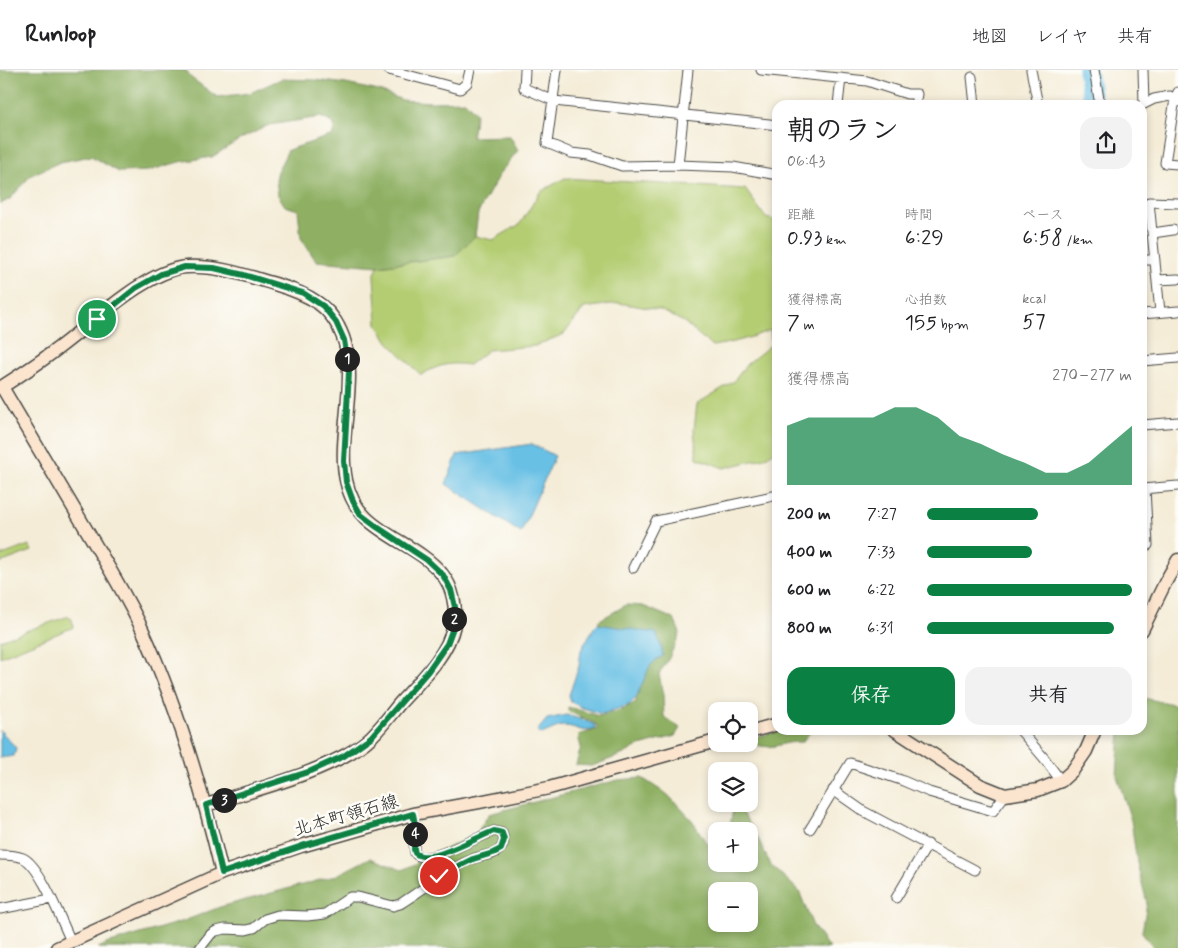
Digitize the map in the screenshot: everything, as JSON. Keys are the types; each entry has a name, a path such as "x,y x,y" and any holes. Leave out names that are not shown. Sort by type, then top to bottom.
{"street":[{"path":"394,71 460,89 467,83 470,70"},
{"path":"525,70 524,88 554,101 772,124"},
{"path":"557,70 548,143 557,148 571,153 590,155 622,166 678,165 733,167 772,174"},
{"path":"678,165 688,70"},
{"path":"761,70 867,81 907,94 917,94 916,100"},
{"path":"1031,70 1037,100"},
{"path":"1094,70 1099,100"},
{"path":"1143,70 1143,100"},
{"path":"972,77 974,100"},
{"path":"839,100 841,78"},
{"path":"1147,102 1170,96 1177,98 1165,163 1178,164"},
{"path":"1160,312 1149,202 1178,203"},
{"path":"1153,233 1173,230"},
{"path":"1147,260 1155,260"},
{"path":"206,805 311,771 344,756 371,737 428,671 447,644 454,625 455,607 451,590 443,575 427,560 361,515 353,501 346,482 344,461 349,372 344,340 336,322 323,306 303,293 214,268 185,267 161,274 136,288 54,352 1,388 111,572 141,629 165,682 184,735 206,805 222,873"},
{"path":"1157,280 1178,279"},
{"path":"1147,313 1178,311"},
{"path":"1147,361 1178,358"},
{"path":"1147,425 1178,422"},
{"path":"1147,489 1178,486"},
{"path":"633,568 656,521 772,497"},
{"path":"1147,531 1147,545"},
{"path":"1147,613 1177,565"},
{"path":"758,730 772,726"},
{"path":"903,735 980,785 1005,795 1038,790 1061,781 1073,770 1093,735"},
{"path":"1024,735 1061,781"},
{"name":"北本町領石線","path":"57,948 222,873 302,846 413,814 549,788 708,743"},
{"path":"810,829 850,762 929,792 993,811 1005,795"},
{"path":"833,790 863,811 975,870"},
{"path":"200,948 211,934 216,931 251,929 265,919 278,915 308,916 325,914 350,898 358,897 393,906 400,904 439,876 473,859 501,849 503,844 502,833 494,831 436,856 422,858 415,853 414,849 415,824 413,814"},
{"path":"896,898 928,844"},
{"path":"0,855 23,858 37,871 71,941"},
{"path":"0,909 51,899"}],"green space":[{"path":"0,70 186,70 190,77 217,97 250,93 281,79 315,80 346,84 379,91 402,100 431,102 465,101 476,113 472,137 510,136 518,150 500,173 478,213 475,236 455,256 378,266 316,261 301,238 298,210 285,206 278,195 276,180 278,170 288,150 333,135 334,124 321,117 269,125 239,140 212,157 179,162 148,171 119,172 91,156 60,162 31,175 10,199 0,204"},
{"path":"565,178 745,189 766,218 772,220 772,344 770,330 742,340 712,346 684,322 660,310 619,303 584,308 564,334 535,346 488,350 469,365 444,365 421,375 388,342 377,324 374,276 378,266 455,256 475,236 493,240 520,224 540,192"},
{"path":"772,344 772,453 764,458 724,468 697,458 694,430 697,404 734,381 747,364"},
{"path":"29,545 32,551 0,563 0,556"},
{"path":"626,605 643,606 674,619 680,633 669,658 659,674 663,695 664,717 680,728 675,736 636,747 624,754 592,766 576,765 581,747 579,735 598,729 596,724 568,711 568,707 599,716 622,710 636,702 637,686 598,621"},
{"path":"66,617 71,617 74,627 0,657 0,640"},
{"path":"1147,699 1178,705 1178,948 1154,948 1142,932 1147,903 1137,863 1131,820 1117,776 1120,735 1147,735"},
{"path":"772,733 772,735 808,735 802,742 770,747 758,745 758,736"},
{"path":"642,778 668,795 692,820 708,844 708,872 758,872 758,838 770,864 799,891 813,926 829,948 98,948 184,921 220,907 335,876 370,858 402,870 476,834 489,814 618,780"},
{"path":"733,812 742,812 748,822 731,822"}],"water":[{"path":"532,444 555,456 521,533 446,484 457,455"},
{"path":"598,624 656,633 663,656 650,666 636,698 629,705 602,714 571,702 569,695 579,666 581,650"},
{"path":"567,715 595,725 595,729 586,731 564,726 541,734 537,731 547,719"},
{"path":"0,730 16,748 14,756 0,758"}],"waterway":[{"path":"1087,70 1092,100"}],"route":[{"path":"97,319 136,288 161,274 185,267 214,268 303,293 323,306 336,322 344,340 349,372 344,461 346,482 353,501 361,515 427,560 443,575 451,590 455,607 454,625 447,644 428,671 371,737 344,756 311,771 206,805 222,873 302,846 413,814 415,824 414,849 415,853 422,858 436,856 487,833 494,831 502,833 504,840 501,849 473,859 439,876"}]}
